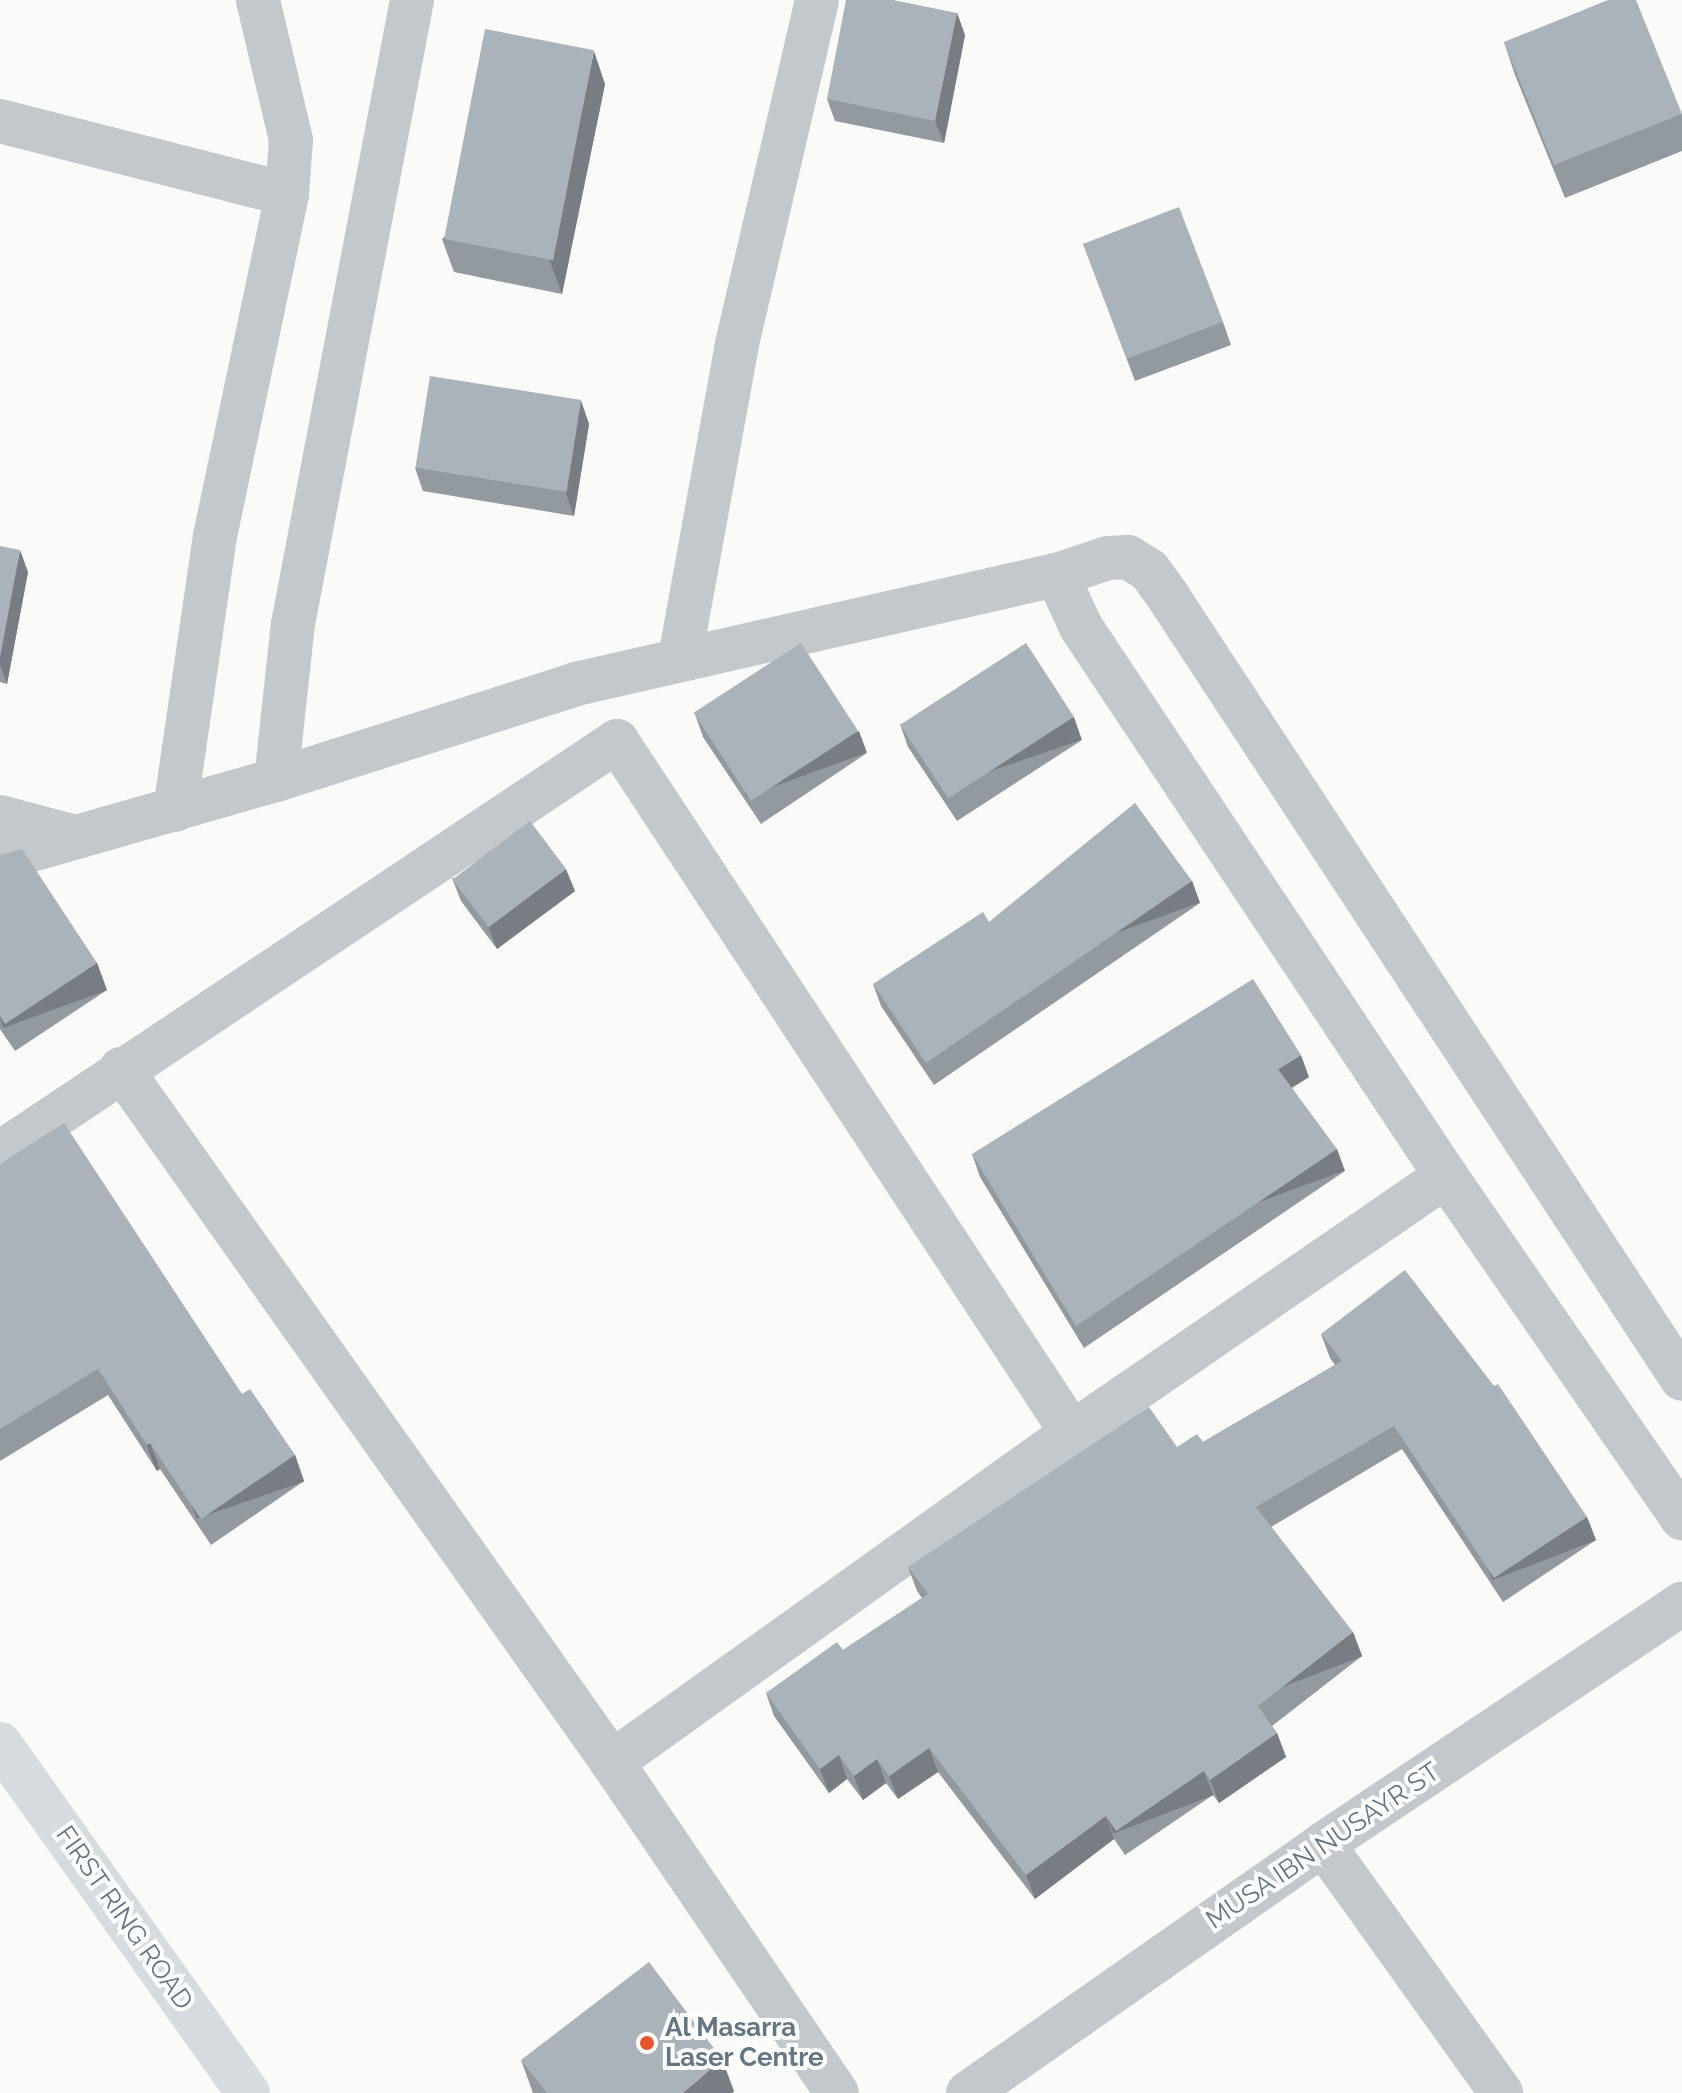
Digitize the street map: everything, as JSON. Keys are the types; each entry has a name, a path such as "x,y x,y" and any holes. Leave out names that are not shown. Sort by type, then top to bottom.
{"main road":[{"name":"FIRST RING ROAD","path":"0,1744 248,2093"}],"street":[{"path":"175,810 215,536 287,194 291,140 258,0"},
{"path":"276,780 293,624 412,0"},
{"path":"680,658 737,344 817,0"},
{"path":"0,121 287,194"},
{"path":"0,859 276,780 576,684 1057,575 1108,558 1128,557 1149,570 1682,1379"},
{"path":"1057,575 1081,627 1446,1176 1682,1518"},
{"path":"576,684 617,741 1072,1433"},
{"path":"0,1153 121,1069 617,741"},
{"path":"0,817 77,837"},
{"path":"121,1069 612,1762 837,2093"},
{"path":"612,1762 1072,1433 1446,1176"},
{"name":"MUSA IBN NUSAYR ST","path":"968,2093 1323,1844 1682,1604"},
{"path":"1323,1844 1501,2093"}],"building":[{"path":"846,0 893,0 957,13 935,121 827,99"},
{"path":"1608,0 1636,0 1682,114 1554,165 1504,42"},
{"path":"485,29 594,50 553,260 444,239"},
{"path":"1179,207 1223,322 1127,359 1083,244"},
{"path":"430,376 581,400 567,492 415,468"},
{"path":"0,546 20,550 0,657"},
{"path":"801,643 858,731 751,801 694,713"},
{"path":"1026,643 1074,717 948,798 900,725"},
{"path":"1135,803 1192,881 926,1063 873,984 983,912 989,922"},
{"path":"530,821 566,869 489,927 453,879"},
{"path":"22,849 97,963 5,1024 0,1016 0,855"},
{"path":"1253,979 1301,1055 1278,1069 1337,1149 1076,1326 972,1154"},
{"path":"64,1123 242,1394 250,1389 295,1455 201,1519 150,1443 147,1445 98,1369 0,1429 0,1164"},
{"path":"1405,1270 1494,1386 1498,1384 1587,1517 1494,1578 1394,1426 1256,1507 1353,1632 1258,1706 1277,1733 1210,1780 1204,1771 1116,1831 1106,1816 1026,1875 929,1748 889,1776 877,1759 854,1776 839,1755 820,1769 766,1693 837,1642 843,1650 928,1594 908,1567 1149,1407 1177,1447 1197,1434 1203,1442 1342,1361 1321,1334"},
{"name":"Al Masarra Laser Centre","path":"649,1962 722,2059 683,2093 547,2093 521,2060"}],"place":[{"name":"Al Masarra Laser Centre","path":"647,2043"}]}
